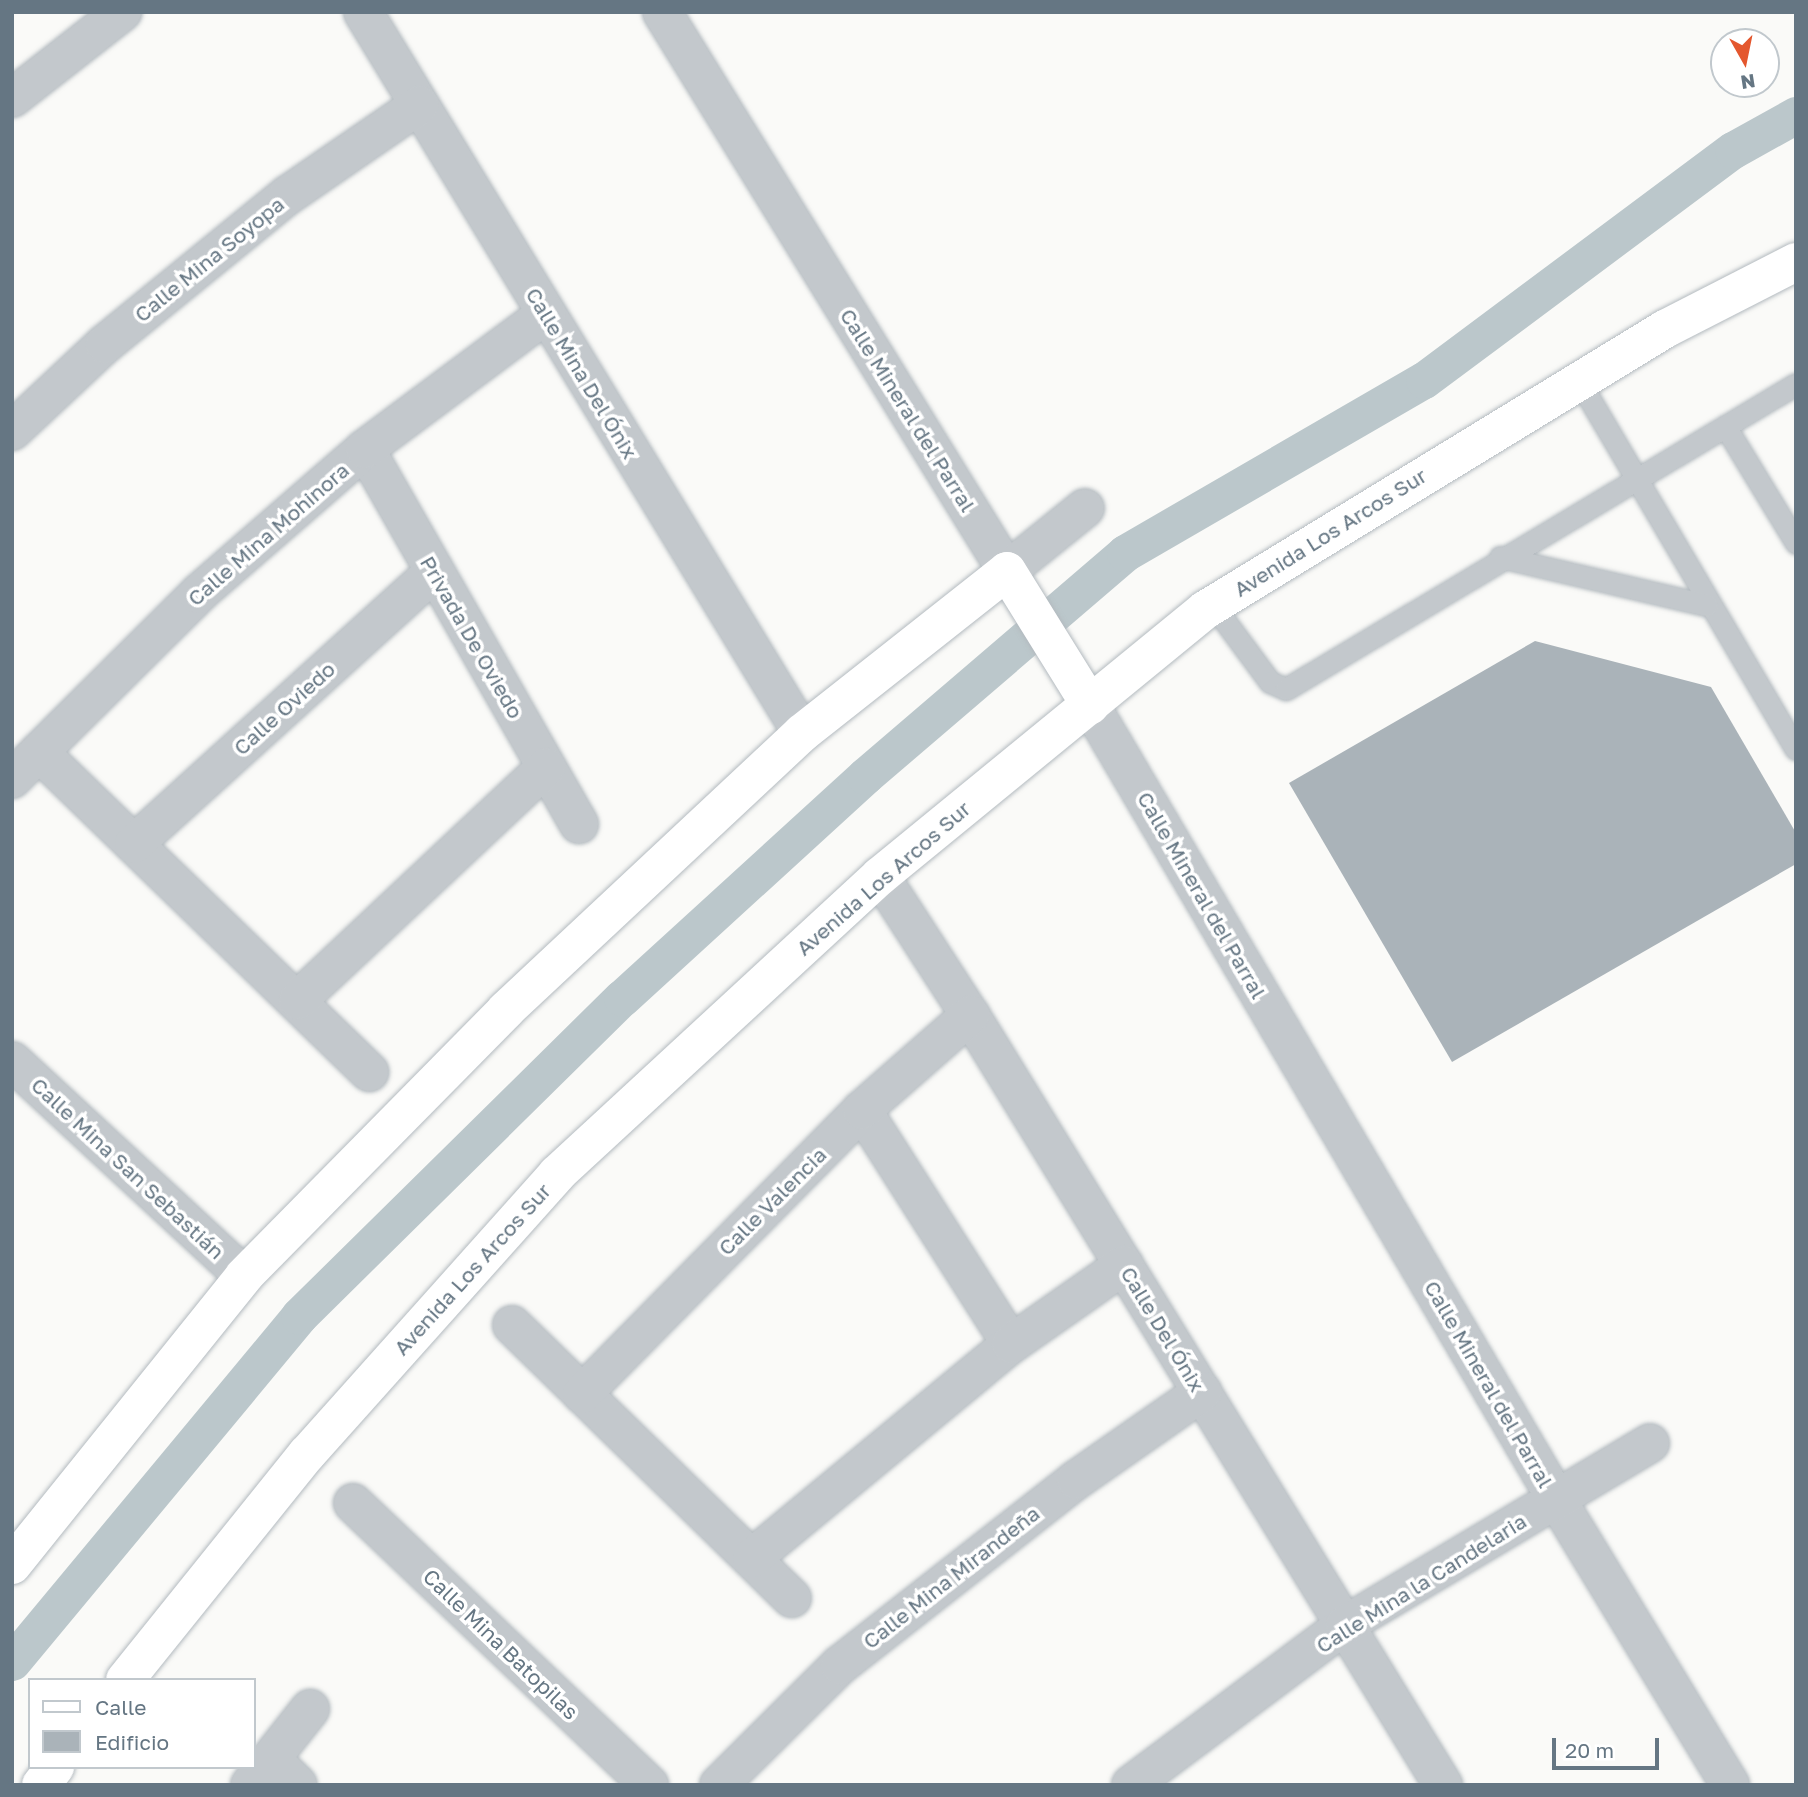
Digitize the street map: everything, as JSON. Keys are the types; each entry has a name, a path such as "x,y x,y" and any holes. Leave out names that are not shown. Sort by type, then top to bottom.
{"street":[{"path":"12,97 122,12"},
{"name":"Calle Mina Del Ónix","path":"363,12 802,733"},
{"name":"Calle Mineral del Parral","path":"663,12 1090,705 1557,1500 1730,1785"},
{"name":"Calle Mina Soyopa","path":"12,431 106,344 288,195 419,105"},
{"name":"Avenida Los Arcos Sur","path":"127,1678 307,1454 557,1174 880,876 1213,605 1665,329 1796,262"},
{"name":"Calle Mina Mohinora","path":"12,779 198,594 365,449 546,314"},
{"name":"Privada De Oviedo","path":"365,449 579,824"},
{"path":"12,1565 244,1276 506,1010 802,733 1016,587 1085,508"},
{"name":"Calle Oviedo","path":"134,844 435,571"},
{"path":"39,752 298,1000 369,1072"},
{"path":"298,1000 546,767"},
{"name":"Calle Del Ónix","path":"880,876 970,1015 1443,1785"},
{"name":"Calle Valencia","path":"582,1394 862,1110 970,1015"},
{"name":"Calle Mina San Sebastián","path":"12,1061 244,1276"},
{"path":"862,1110 1011,1344"},
{"path":"752,1558 1011,1344 1124,1265"},
{"path":"512,1325 792,1598"},
{"name":"Calle Mina Mirandeña","path":"719,1785 840,1665 1076,1480 1202,1392"},
{"name":"Calle Mina la Candelaria","path":"1148,1779 1345,1625 1650,1443"},
{"name":"Calle Mina Batopilas","path":"353,1503 649,1785"},
{"path":"298,1785 260,1772 310,1709"},
{"path":"41,1785 53,1769"}],"lane":[{"path":"1579,381 1637,478 1707,605 1796,750"},
{"path":"1213,605 1270,682 1286,689 1500,557 1796,384"},
{"path":"1725,425 1796,544"},
{"path":"1500,557 1707,605"}],"building":[{"path":"1535,641 1711,687 1796,833 1796,864 1452,1062 1289,783"}],"waterway":[{"path":"12,1662 299,1316 622,998 865,776 1125,553 1424,380 1733,150 1796,115"}]}
